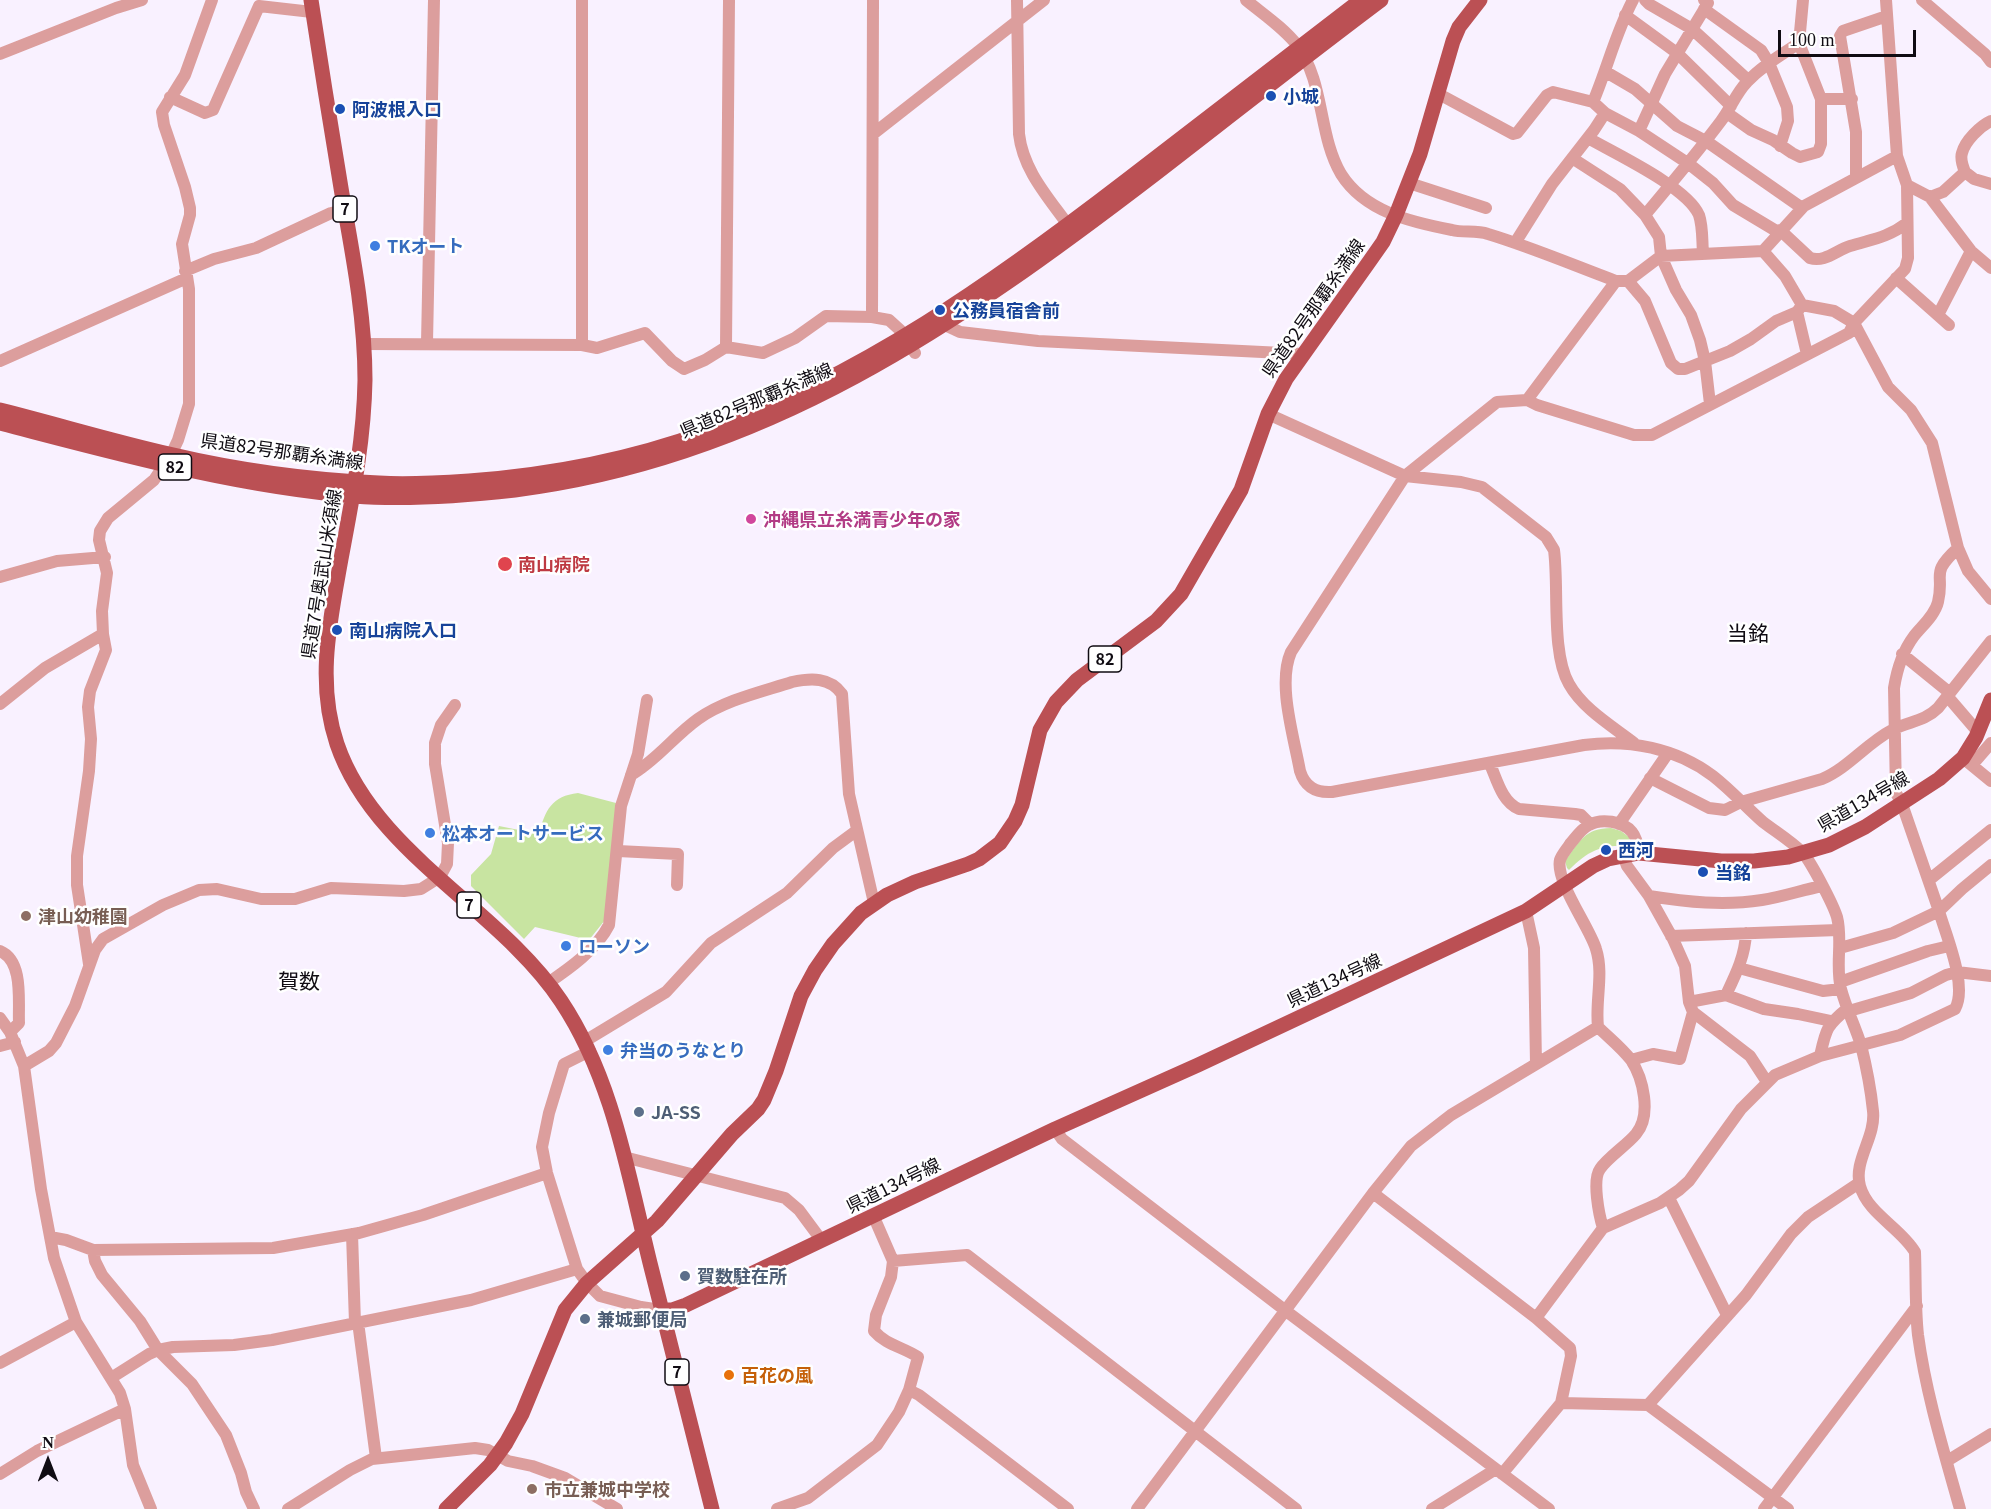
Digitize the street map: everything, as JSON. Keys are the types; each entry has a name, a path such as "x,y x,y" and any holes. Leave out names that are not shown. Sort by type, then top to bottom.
{"main road":[{"name":"県道82号那覇糸満線","path":"0,423 167,460 252,469 354,489 501,478 566,470 632,456 706,432 778,403 841,372 910,345 945,325 1075,236 1301,53 1361,0"},
{"name":"県道82号那覇糸満線","path":"910,345 988,282 1301,53 1381,0"},
{"name":"県道82号那覇糸満線","path":"643,1235 764,1100 776,1071 795,1009 807,982 842,932 874,903 901,888 979,859 1000,843 1008,833 1022,805 1036,745 1048,716 1065,691 1156,621 1181,594 1241,490 1268,414 1281,388 1383,242 1420,154 1456,34 1480,0"},
{"name":"県道7号奥武山米須線","path":"311,6 359,291 364,344 364,410 354,489 326,647 326,687 332,728 342,757 367,802 384,824 548,983 588,1046 605,1091 624,1157 712,1509"},
{"name":"県道82号那覇糸満線","path":"0,410 167,460"},
{"name":"県道134号線","path":"661,1310 672,1310 686,1305 1055,1129 1198,1065 1526,911 1593,866 1623,855 1639,854 1738,861 1771,860 1804,854 1847,837 1967,761 1991,700"},
{"path":"446,1509 497,1456 522,1414 565,1310 587,1283 643,1235"}],"street":[{"path":"0,54 142,0"},
{"path":"90,968 77,885 77,856 89,771 90,691 106,650 102,611 107,573 105,557 99,540 103,523 154,480 178,440 189,404 189,289 182,244 190,208 162,119 162,112 185,75 212,0"},
{"path":"427,343 434,0"},
{"path":"582,0 582,345"},
{"path":"726,347 729,0"},
{"path":"872,317 873,0"},
{"path":"1017,0 1021,152 1027,166 1068,225"},
{"path":"873,134 1044,0"},
{"path":"1246,0 1291,38 1301,53 1317,91 1334,159 1341,174 1360,196 1371,204 1396,215 1454,231 1484,233 1622,281 1645,300 1671,363 1678,369 1685,369 1730,351 1776,321 1800,309 1834,311 1854,323 1888,387 1911,410 1932,443 1958,548 1968,571 1991,599"},
{"path":"1593,102 1606,72 1625,15 1633,0"},
{"path":"1645,0 1692,29 1748,80"},
{"path":"1625,15 1677,53 1729,110 1751,130 1800,157 1818,153 1821,144 1821,99 1799,43 1803,0"},
{"path":"1886,0 1897,156 1907,185 1908,258 1905,269 1854,323 1849,333 1652,435 1634,435 1527,400 1497,402 1405,476 1297,642 1286,662 1284,672 1300,771 1311,788 1318,791 1332,792 1584,745 1620,742 1668,753 1712,775 1804,854 1837,916 1841,985 1861,1045 1873,1111 1874,1124 1860,1167 1859,1183 1870,1204 1908,1242 1914,1252 1921,1354 1937,1427 1960,1509"},
{"path":"1922,0 1984,54 1991,63"},
{"path":"1639,131 1665,74 1707,3 1761,50 1769,63 1786,107 1788,121 1780,146"},
{"path":"171,97 205,113 213,110 259,6 311,6"},
{"path":"1856,178 1856,132 1840,36 1843,31 1887,16"},
{"path":"1645,215 1689,164 1748,80 1799,43"},
{"path":"1606,72 1629,84 1677,126 1706,141 1802,208"},
{"path":"1437,93 1513,134 1517,133 1547,95 1553,92 1593,102 1605,113 1639,131 1689,164 1713,183 1734,205 1779,231 1815,260 1848,246 1884,238 1907,223"},
{"path":"1821,99 1852,99"},
{"path":"1515,243 1552,184 1605,113"},
{"path":"1991,121 1984,124 1962,153 1965,172 1974,179 1991,184"},
{"path":"1588,138 1670,185 1692,204 1699,215 1703,253"},
{"path":"1527,400 1622,281 1661,256 1763,251 1802,208 1897,156"},
{"path":"1572,158 1620,189 1645,215 1659,237 1661,256 1676,290 1691,315 1705,361 1710,404"},
{"path":"1930,197 1943,192 1965,172"},
{"path":"1408,183 1486,208"},
{"path":"1907,185 1930,197 1971,251 1991,268"},
{"path":"0,361 186,275 214,259 256,248 331,213 345,210"},
{"path":"1763,251 1785,276 1800,309 1807,354"},
{"path":"1938,315 1971,251"},
{"path":"1896,278 1949,325"},
{"path":"364,344 582,345 597,348 645,333 672,361 684,369 726,347 763,353 795,338 826,316 872,317 889,320 910,345"},
{"path":"945,325 960,332 1038,340 1303,354"},
{"path":"1268,414 1405,476 1461,482 1482,487 1492,492 1551,543 1555,558 1559,649 1568,683 1582,702 1635,744"},
{"path":"1536,1318 1603,1228 1669,1198 1689,1181 1741,1109 1767,1082 1782,1072 1820,1056 1900,1035 1955,1009 1959,996 1957,972 1940,911 1896,793 1894,688 1896,671 1902,654 1934,612 1938,602 1940,568 1958,548"},
{"path":"0,578 57,561 105,557"},
{"path":"0,704 45,669 103,634"},
{"path":"1650,778 1708,808 1725,810 1741,802 1832,775 1878,738 1894,729 1929,717 1991,640"},
{"path":"1902,654 1949,695 1978,732"},
{"path":"631,775 648,765 677,736 714,710 792,682 827,681 837,686 842,694 847,777 856,831 874,903"},
{"path":"548,983 582,957 605,933 611,916 621,806 641,738 646,700"},
{"path":"24,1066 49,1051 57,1042 75,1006 95,950 103,939 163,905 200,890 218,889 261,898 295,898 331,888 404,891 421,889 440,877 447,864 448,843 435,764 435,743 441,725 455,705"},
{"path":"1991,743 1985,753 1967,761 1991,781"},
{"path":"1619,824 1668,753"},
{"path":"1490,764 1506,799 1513,806 1519,809 1581,815 1590,824"},
{"path":"1603,1228 1596,1181 1599,1169 1638,1132 1643,1124 1646,1105 1644,1092 1631,1060 1598,1027 1599,977 1596,949 1565,884 1560,860 1581,830 1590,824 1604,822 1619,824 1633,832 1637,839 1639,854"},
{"path":"1929,880 1991,830"},
{"path":"661,1310 600,1296 577,1269 547,1173 542,1147 549,1113 564,1064 666,992 711,943 787,893 833,848 856,831"},
{"path":"618,851 678,854 677,885"},
{"path":"1623,855 1627,866 1649,896 1685,966 1691,1007 1680,1059 1653,1054 1631,1060"},
{"path":"1840,948 1893,933 1940,911 1991,865"},
{"path":"1649,896 1699,903 1729,903 1762,900 1822,886"},
{"path":"1526,911 1534,948 1536,1064"},
{"path":"1671,936 1838,930"},
{"path":"1726,995 1739,968 1746,933"},
{"path":"1739,968 1823,991 1928,951 1949,946"},
{"path":"0,951 13,961 16,973 19,1023 13,1037 0,1047"},
{"path":"1820,1056 1826,1031 1831,1022 1848,1010 1911,993 1946,975 1957,972 1991,976"},
{"path":"1691,1007 1726,995 1764,1009 1831,1022"},
{"path":"1691,1007 1750,1056 1767,1082"},
{"path":"0,1017 13,1037 24,1066 54,1258 76,1322 120,1393 125,1409 133,1465 151,1509"},
{"path":"1137,1509 1194,1430 1411,1146 1451,1115 1598,1027"},
{"path":"1055,1129 1062,1139 1549,1509"},
{"path":"624,1157 785,1198 799,1210 822,1241"},
{"path":"50,1237 93,1250 273,1248 352,1234 423,1215 547,1173"},
{"path":"1648,1405 1746,1295 1791,1234 1808,1217 1859,1183"},
{"path":"1373,1193 1536,1318 1570,1348 1571,1356 1561,1403 1499,1472 1432,1509"},
{"path":"1669,1198 1727,1315"},
{"path":"777,1509 808,1498 877,1445 899,1412 909,1390 918,1357 908,1350 886,1342 874,1331 876,1315 891,1277 893,1260 873,1215"},
{"path":"352,1234 356,1323 376,1458"},
{"path":"93,1250 95,1261 102,1275 140,1321 159,1350 192,1384 226,1435 254,1509"},
{"path":"893,1260 967,1255 1296,1509"},
{"path":"111,1378 159,1350 173,1347 234,1345 356,1323 471,1300 577,1269"},
{"path":"1764,1509 1917,1306"},
{"path":"0,1363 76,1322"},
{"path":"909,1390 919,1395 1068,1509"},
{"path":"1561,1403 1648,1405 1788,1509"},
{"path":"0,1474 37,1451 125,1409"},
{"path":"1947,1461 1991,1434"},
{"path":"288,1509 350,1470 376,1458 475,1448 488,1450 508,1461 532,1466 566,1478 618,1509"}],"green space":[{"path":"578,793 616,803 605,920 589,940 535,927 524,939 471,886 471,875 491,854 499,826 539,834 551,806 562,797"},
{"path":"1611,828 1629,837 1631,846 1612,846 1597,850 1584,857 1569,870 1567,868 1565,861 1583,837 1595,830"}],"place":[{"name":"小城","path":"1271,96"},
{"name":"阿波根入口","path":"340,109"},
{"name":"TKオート","path":"375,246"},
{"name":"公務員宿舎前","path":"940,310"},
{"name":"沖縄県立糸満青少年の家","path":"751,519"},
{"name":"南山病院","path":"505,564"},
{"name":"南山病院入口","path":"337,630"},
{"name":"松本オートサービス","path":"430,833"},
{"name":"西河","path":"1606,850"},
{"name":"当銘","path":"1703,872"},
{"name":"津山幼稚園","path":"26,916"},
{"name":"ローソン","path":"566,946"},
{"name":"弁当のうなとり","path":"608,1050"},
{"name":"JA-SS","path":"639,1112"},
{"name":"賀数駐在所","path":"685,1276"},
{"name":"兼城郵便局","path":"585,1319"},
{"name":"百花の風","path":"729,1375"},
{"name":"市立兼城中学校","path":"532,1489"}],"district":[{"name":"当銘","path":"1748,633"},
{"name":"賀数","path":"299,981"}]}
